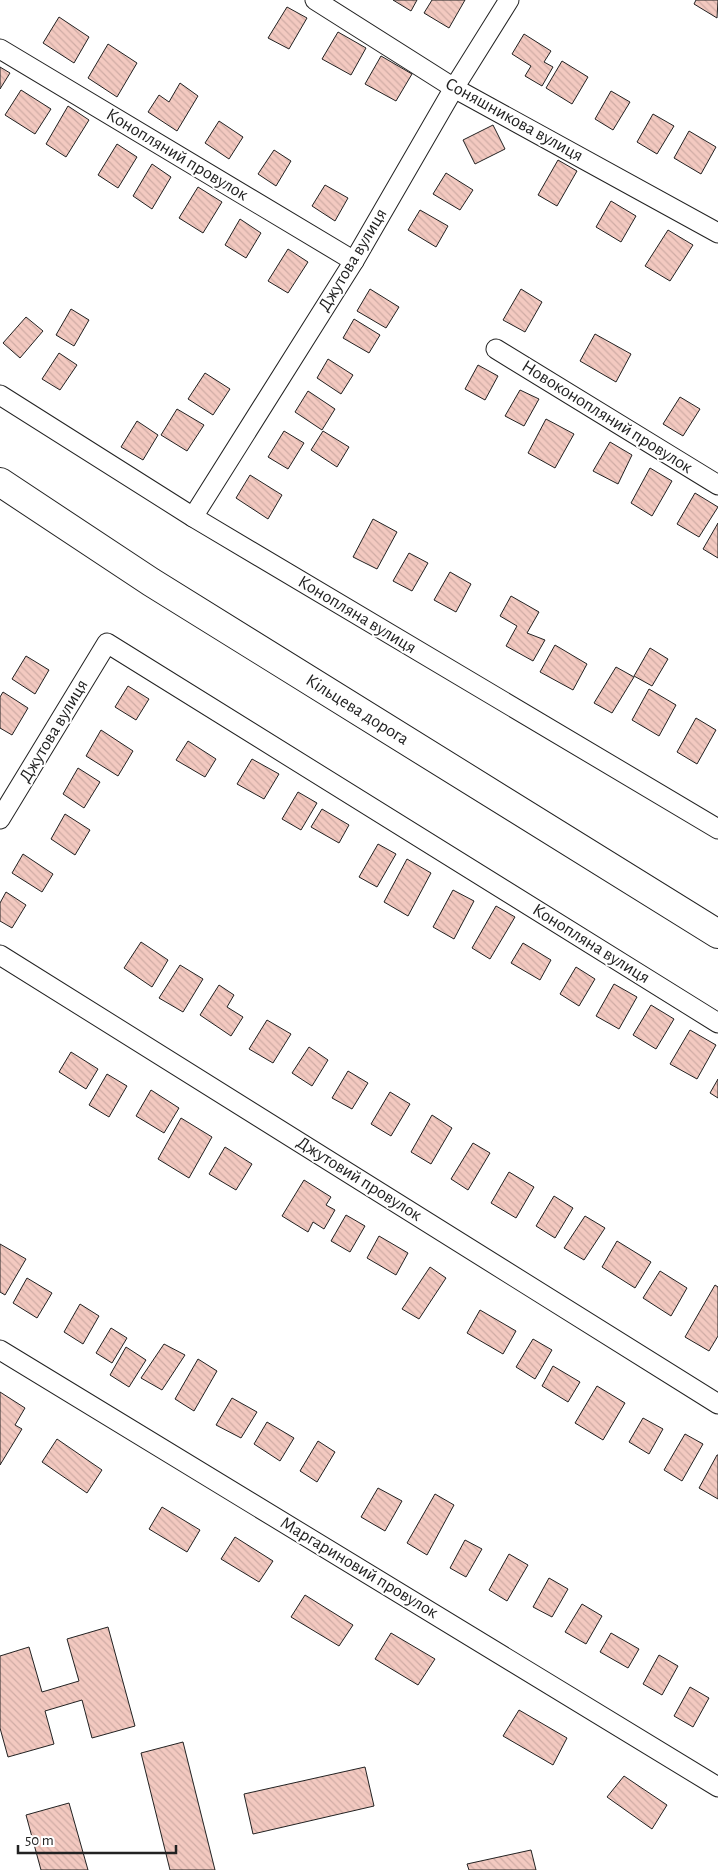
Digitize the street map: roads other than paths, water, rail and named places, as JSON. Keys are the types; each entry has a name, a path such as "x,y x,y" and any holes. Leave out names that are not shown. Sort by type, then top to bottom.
{"highway":[{"name":"Кільцева дорога","path":"0,482 151,582 718,934"}],"street":[{"name":"Соняшникова вулиця","path":"315,0 454,88 718,233"},
{"name":"Джутова вулиця","path":"193,517 354,261 454,88 509,0"},
{"name":"Конопляний провулок","path":"0,49 354,261"},
{"name":"Новоконопляний провулок","path":"496,349 718,485"},
{"name":"Конопляна вулиця","path":"0,395 193,517 718,829"},
{"name":"Джутова вулиця","path":"0,819 107,642"},
{"name":"Конопляна вулиця","path":"107,642 718,1023"},
{"name":"Джутовий провулок","path":"0,955 718,1404"},
{"name":"Маргариновий провулок","path":"0,1350 718,1786"}]}
